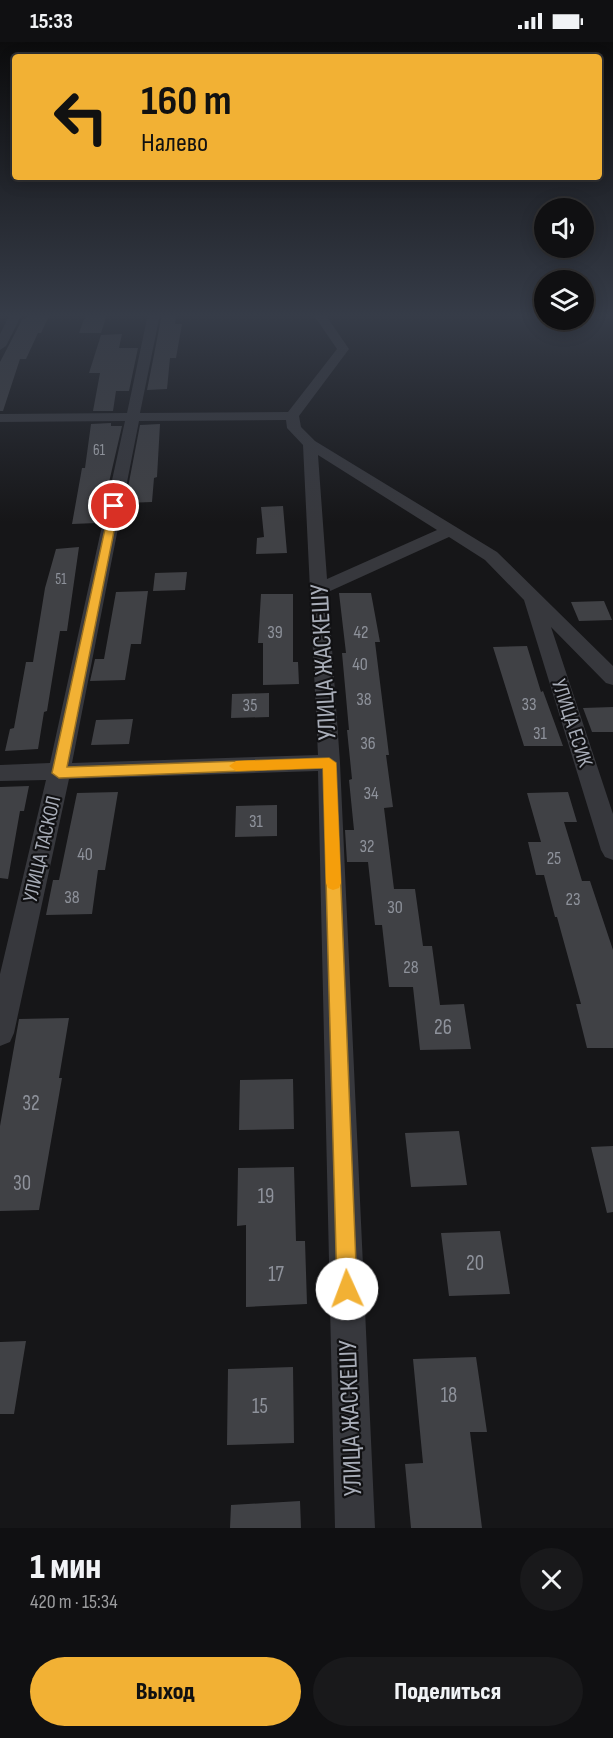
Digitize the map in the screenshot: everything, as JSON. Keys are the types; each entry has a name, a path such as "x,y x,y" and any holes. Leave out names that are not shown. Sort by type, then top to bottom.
{"street":[{"name":"УЛИЦА ТАСКОЛ","path":"0,1034 59,773 140,383"},
{"path":"317,383 292,416 294,428 310,444 491,556 613,678"},
{"path":"0,418 292,416"},
{"name":"УЛИЦА ЖАСКЕШУ","path":"310,444 329,763 355,1528"},
{"path":"320,589 450,530"},
{"name":"УЛИЦА ЕСИК","path":"532,595 613,850"},
{"path":"0,773 329,763"}],"building":[{"path":"0,383 12,383 3,411 0,411"},
{"path":"98,383 131,383 129,391 116,391 113,411 93,411"},
{"path":"148,383 168,383 167,389 147,390"},
{"path":"111,423 111,426 122,426 104,504 99,504 97,523 72,524 82,468 85,468 91,424"},
{"path":"160,424 157,477 154,478 152,502 125,503 140,425"},
{"path":"283,506 287,553 256,554 257,538 264,537 261,507"},
{"path":"79,547 67,631 60,631 47,711 44,712 38,749 5,751 10,729 14,728 26,662 33,662 45,588 56,549"},
{"path":"187,572 185,590 153,591 155,573"},
{"path":"148,591 141,644 131,644 125,680 90,681 95,659 104,659 116,592"},
{"path":"339,593 371,593 380,642 375,642 389,755 386,755 393,807 384,808 394,889 415,889 423,946 432,946 440,1005 464,1004 471,1049 420,1050 413,987 389,987 382,925 375,925 368,862 347,862 345,830 354,830 342,653 346,653"},
{"path":"261,594 293,594 293,662 298,662 299,684 263,685 263,643 258,643"},
{"path":"604,601 612,620 579,621 571,602"},
{"path":"527,646 541,692 543,691 563,746 524,746 493,647"},
{"path":"269,693 269,717 231,718 232,694"},
{"path":"613,707 613,732 592,732 583,708"},
{"path":"133,719 129,744 91,745 96,720"},
{"path":"29,786 24,811 20,811 8,879 0,878 0,787"},
{"path":"118,792 105,870 98,870 92,914 46,915 53,880 59,880 77,793"},
{"path":"568,792 577,822 564,822 582,881 590,881 613,950 613,1048 587,1048 576,1004 581,1004 557,917 555,917 544,875 536,875 528,842 541,842 527,793"},
{"path":"277,805 277,836 235,837 236,806"},
{"path":"69,1018 59,1078 62,1078 39,1210 0,1211 0,1126 19,1019"},
{"path":"293,1079 294,1129 239,1130 240,1080"},
{"path":"459,1131 467,1185 411,1187 405,1133"},
{"path":"613,1146 613,1212 607,1213 591,1147"},
{"path":"294,1167 296,1241 305,1241 307,1304 246,1307 246,1225 237,1226 238,1168"},
{"path":"500,1231 510,1294 449,1296 441,1233"},
{"path":"26,1341 14,1414 0,1414 0,1342"},
{"path":"476,1357 487,1432 470,1432 482,1528 411,1528 405,1464 423,1463 413,1359"},
{"path":"293,1367 294,1443 227,1445 228,1369"},
{"path":"300,1501 301,1528 230,1528 231,1505"}],"slow traffic":[{"path":"236,766 329,763 333,883"}],"route":[{"path":"114,506 59,773 329,763 347,1289"}]}
